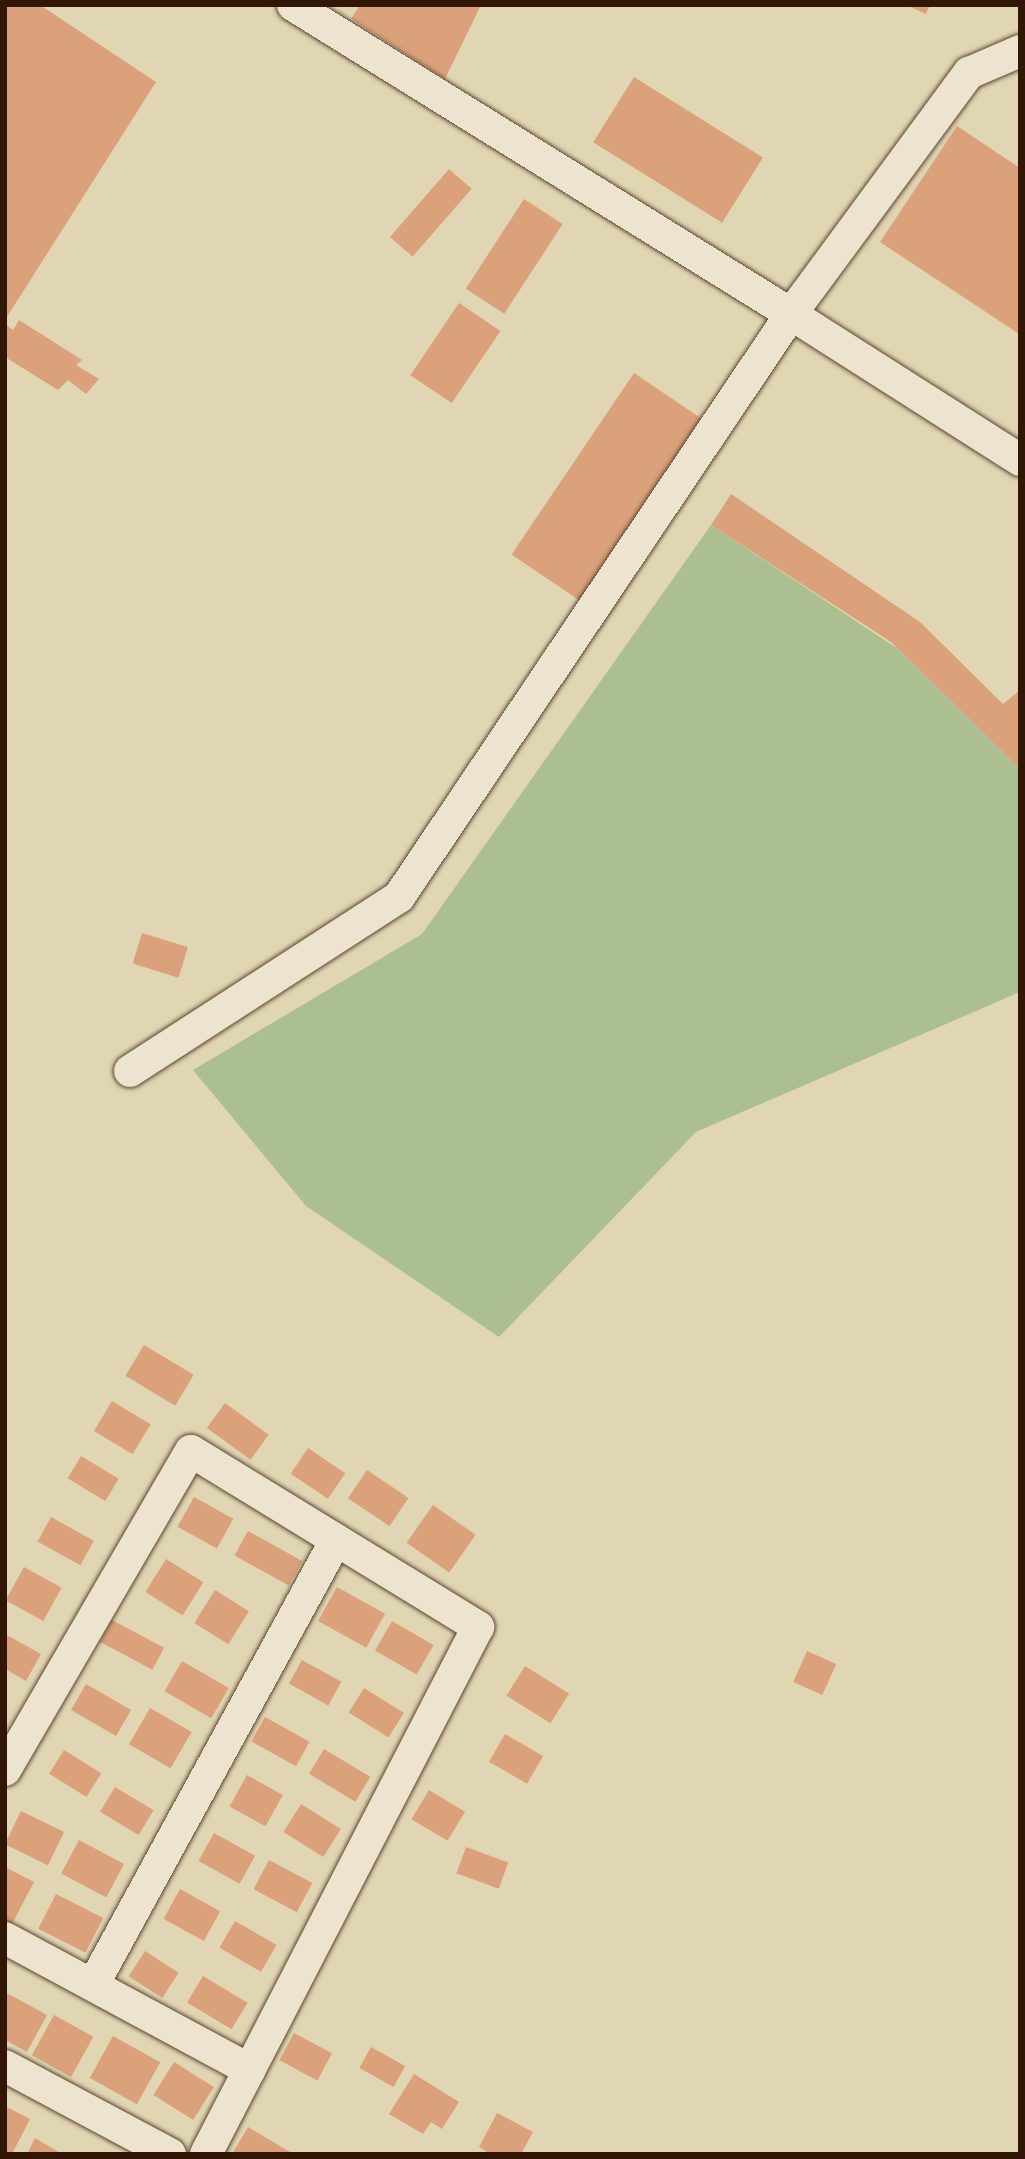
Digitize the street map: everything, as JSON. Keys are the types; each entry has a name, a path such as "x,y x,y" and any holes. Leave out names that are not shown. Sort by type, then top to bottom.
{"street":[{"path":"293,5 791,314 1020,460"},
{"path":"131,1071 399,897 791,314 969,73 1020,51"},
{"path":"5,1770 191,1451 478,1627 206,2154"},
{"path":"93,1985 336,1540"},
{"path":"5,1938 250,2070"},
{"path":"5,2066 170,2154"}],"green space":[{"path":"711,525 898,649 1020,769 1020,992 696,1132 499,1337 306,1206 193,1070 422,934"}],"building":[{"path":"5,5 40,5 156,82 5,320"},
{"path":"360,5 481,5 445,79 351,19"},
{"path":"906,5 930,5 926,14"},
{"path":"634,77 763,158 722,223 593,142"},
{"path":"957,126 1020,168 1019,334 880,242"},
{"path":"449,169 472,189 413,257 390,237"},
{"path":"524,199 563,224 504,314 466,289"},
{"path":"459,303 500,331 452,403 410,375"},
{"path":"19,320 82,360 76,365 99,379 86,394 68,380 58,390 5,357 5,324 13,330"},
{"path":"634,373 706,422 584,603 512,555"},
{"path":"731,494 920,622 1003,704 1020,690 1020,769 891,642 711,525"},
{"path":"142,933 188,947 179,978 133,964"},
{"path":"144,1345 194,1375 175,1406 125,1376"},
{"path":"112,1401 151,1424 133,1454 94,1431"},
{"path":"225,1403 269,1435 250,1460 207,1428"},
{"path":"308,1448 345,1473 328,1499 291,1474"},
{"path":"81,1456 119,1479 105,1501 68,1478"},
{"path":"367,1470 408,1498 389,1526 348,1498"},
{"path":"194,1497 233,1519 217,1549 178,1527"},
{"path":"433,1505 476,1535 449,1573 407,1543"},
{"path":"51,1517 94,1541 80,1565 37,1541"},
{"path":"248,1531 302,1561 289,1586 234,1555"},
{"path":"166,1559 203,1582 183,1615 145,1592"},
{"path":"24,1567 62,1588 43,1621 6,1600"},
{"path":"337,1587 385,1614 366,1648 318,1621"},
{"path":"215,1590 249,1611 228,1644 194,1623"},
{"path":"112,1620 164,1648 152,1670 100,1642"},
{"path":"392,1621 434,1645 417,1674 375,1650"},
{"path":"5,1634 41,1654 26,1681 5,1669"},
{"path":"807,1651 836,1664 822,1695 793,1682"},
{"path":"302,1660 341,1682 328,1705 289,1684"},
{"path":"182,1661 229,1688 211,1718 164,1691"},
{"path":"525,1666 569,1694 551,1723 506,1696"},
{"path":"86,1684 131,1710 116,1736 71,1710"},
{"path":"364,1688 404,1713 388,1737 349,1713"},
{"path":"150,1708 192,1732 171,1768 129,1744"},
{"path":"265,1717 310,1742 296,1766 251,1741"},
{"path":"505,1734 543,1756 527,1784 489,1762"},
{"path":"324,1749 370,1777 355,1802 309,1774"},
{"path":"64,1750 101,1773 86,1797 49,1774"},
{"path":"247,1775 283,1795 265,1826 230,1806"},
{"path":"115,1787 154,1810 139,1835 100,1812"},
{"path":"429,1790 465,1812 447,1841 411,1819"},
{"path":"301,1804 341,1829 323,1857 284,1832"},
{"path":"21,1811 64,1832 48,1865 5,1844"},
{"path":"214,1833 255,1856 240,1884 198,1861"},
{"path":"79,1840 124,1864 106,1897 61,1874"},
{"path":"466,1847 508,1862 499,1889 456,1873"},
{"path":"269,1860 312,1883 297,1912 254,1889"},
{"path":"5,1867 34,1882 12,1924 5,1920"},
{"path":"180,1889 220,1911 204,1941 164,1919"},
{"path":"56,1894 103,1918 86,1953 38,1929"},
{"path":"235,1921 277,1945 261,1972 220,1948"},
{"path":"145,1951 179,1973 162,1998 129,1976"},
{"path":"203,1976 248,2003 232,2029 187,2003"},
{"path":"5,1992 47,2015 27,2052 5,2040"},
{"path":"54,2015 93,2037 71,2077 32,2055"},
{"path":"294,2033 332,2053 317,2081 279,2060"},
{"path":"113,2036 160,2062 137,2104 90,2078"},
{"path":"371,2047 405,2066 393,2087 359,2068"},
{"path":"174,2062 214,2087 193,2120 153,2095"},
{"path":"414,2074 459,2102 442,2129 431,2122 423,2134 389,2114"},
{"path":"5,2106 30,2119 12,2154 5,2154"},
{"path":"497,2113 533,2132 521,2154 490,2154 479,2147"},
{"path":"248,2127 290,2152 289,2154 232,2154"},
{"path":"35,2138 62,2154 27,2154"}]}
